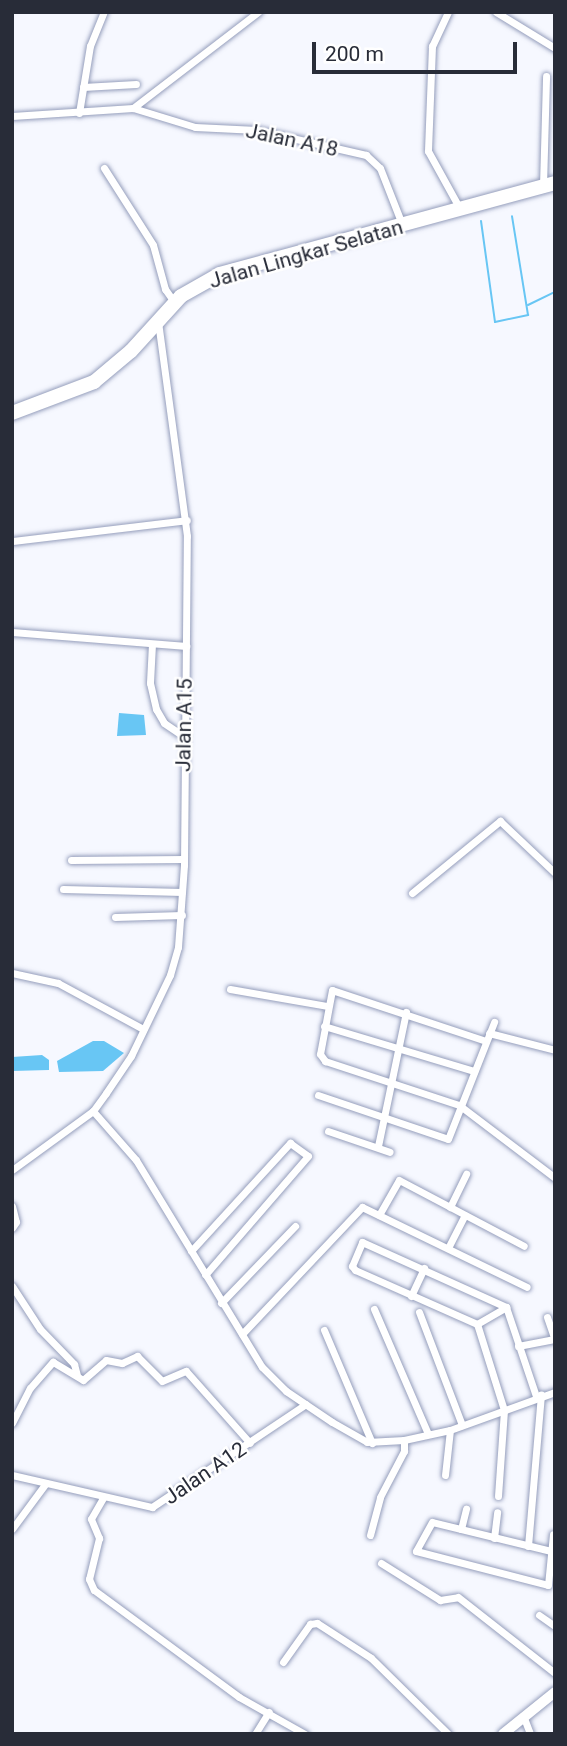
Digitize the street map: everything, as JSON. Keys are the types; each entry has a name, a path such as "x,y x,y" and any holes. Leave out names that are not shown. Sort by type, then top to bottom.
{"highway":[{"name":"Jalan Lingkar Selatan","path":"12,413 94,382 131,351 174,302 220,274 403,228 460,209 549,185"}],"street":[{"path":"79,113 91,43 104,12"},
{"path":"133,108 258,12"},
{"path":"448,12 432,46 428,151 460,209"},
{"path":"496,12 555,48"},
{"path":"546,76 549,185"},
{"path":"83,87 136,84"},
{"name":"Jalan A18","path":"12,116 133,108 195,127 257,130 366,155 380,168 403,228"},
{"path":"104,167 153,245 164,289 174,302"},
{"name":"Jalan A15","path":"12,1170 93,1111 131,1056 170,975 182,915 187,520 158,319"},
{"path":"12,541 187,520"},
{"path":"12,632 186,646"},
{"path":"152,644 150,683 156,709 164,723 185,737"},
{"path":"412,893 500,821 555,873"},
{"path":"71,860 184,859"},
{"path":"63,889 182,892"},
{"path":"115,917 182,915"},
{"path":"12,973 58,983 143,1029"},
{"path":"230,989 327,1006"},
{"path":"555,1050 488,1037 332,990 324,1026 322,1059 459,1104 555,1178"},
{"path":"378,1146 406,1012"},
{"path":"318,1096 447,1139 494,1022"},
{"path":"324,1026 474,1071"},
{"path":"93,1111 136,1160 221,1303 271,1379 306,1404 372,1443 404,1440 450,1430 539,1395 555,1392"},
{"path":"328,1131 390,1152"},
{"path":"191,1251 289,1143 308,1156 205,1275"},
{"path":"450,1207 466,1174"},
{"path":"379,1215 399,1180 524,1246"},
{"path":"12,1206 16,1222 12,1228"},
{"path":"242,1334 362,1207 527,1287"},
{"path":"448,1248 465,1215"},
{"path":"221,1303 295,1226"},
{"path":"498,1496 505,1409 477,1324 353,1268 362,1242 506,1307 518,1346 539,1395 528,1546"},
{"path":"411,1296 424,1268"},
{"path":"12,1286 40,1329 74,1364 76,1375"},
{"path":"477,1324 506,1307"},
{"path":"374,1309 428,1434"},
{"path":"419,1312 463,1425"},
{"path":"518,1346 554,1339 547,1317"},
{"path":"324,1330 372,1443"},
{"path":"12,1423 30,1388 54,1362 84,1380 106,1360 122,1363 136,1356 162,1381 186,1371 250,1443"},
{"name":"Jalan A12","path":"12,1475 103,1497 157,1506 306,1404"},
{"path":"445,1475 450,1430"},
{"path":"370,1535 380,1497 404,1451 404,1440"},
{"path":"12,1529 47,1483"},
{"path":"103,1497 91,1519 99,1538 89,1579 94,1590 239,1697 306,1734"},
{"path":"461,1529 466,1509"},
{"path":"494,1538 497,1511"},
{"path":"551,1551 432,1522 416,1551 548,1585 555,1523"},
{"path":"381,1563 440,1600 458,1597 555,1673"},
{"path":"539,1615 555,1626"},
{"path":"283,1662 310,1624 317,1623 371,1658 448,1734"},
{"path":"503,1734 555,1692"},
{"path":"255,1734 269,1712"},
{"path":"524,1718 530,1734"}],"water":[{"path":"119,713 144,715 146,735 117,736"},
{"path":"93,1041 104,1041 124,1053 103,1071 59,1072 57,1061"},
{"path":"42,1055 49,1060 49,1070 12,1071 12,1057"}],"waterway":[{"path":"481,221 495,322 528,315 512,216"},
{"path":"528,305 555,292"}]}
